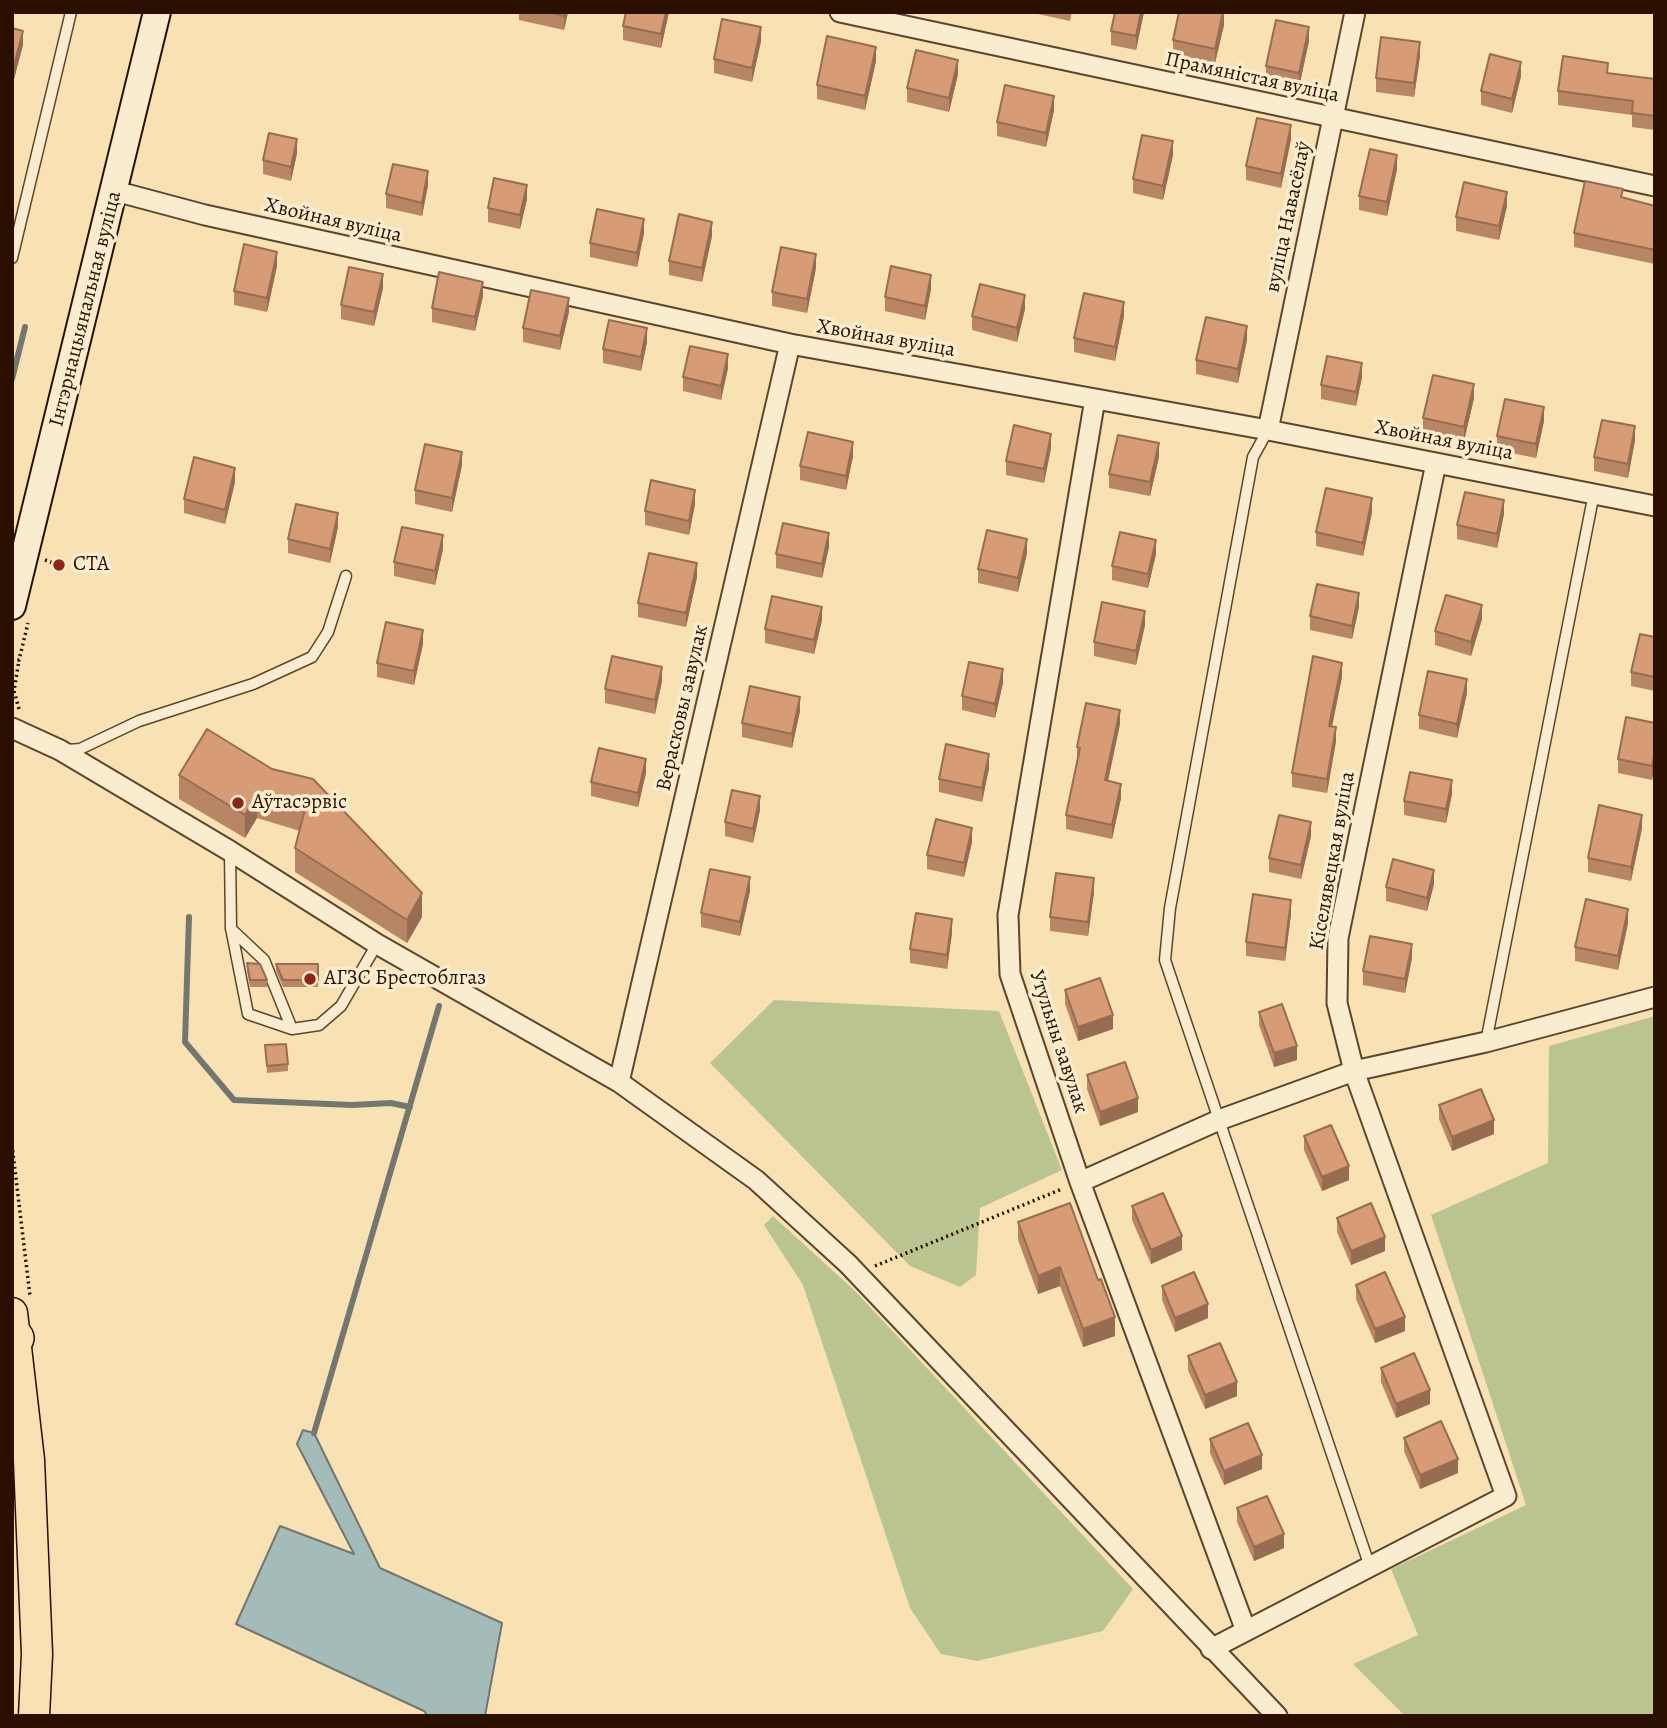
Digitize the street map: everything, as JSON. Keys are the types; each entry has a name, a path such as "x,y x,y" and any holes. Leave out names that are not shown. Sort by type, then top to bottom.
{"main road":[{"name":"Інтэрнацыянальная вуліца","path":"12,606 157,12"},
{"path":"13,1328 29,1460 37,1654 34,1716"}],"street":[{"name":"Прамяністая вуліца","path":"841,12 1655,186"},
{"name":"вуліца Навасёлаў","path":"1268,430 1355,12"},
{"name":"Хвойная вуліца","path":"115,191 232,222 790,344 1268,430 1655,506"},
{"name":"Верасковы завулак","path":"619,1082 790,344"},
{"name":"Утульны завулак","path":"1095,399 1008,915 1010,974 1080,1182 1247,1631"},
{"name":"Кіселявецкая вуліца","path":"1370,1568 1506,1496 1354,1071 1337,1003 1338,938 1436,463"},
{"path":"12,728 60,750 230,851 377,944 619,1082 756,1180 857,1274 1277,1716"},
{"path":"1080,1182 1219,1120 1354,1071 1486,1042 1655,997"},
{"path":"1212,1649 1370,1568"}],"lane":[{"path":"12,258 71,12"},
{"path":"1268,430 1252,457 1170,908 1166,960 1370,1568"},
{"path":"1486,1042 1595,493"},
{"path":"60,750 80,749 139,721 253,684 312,657 328,632 346,576"},
{"path":"230,851 231,928 248,1014 292,1029 319,1025 341,1006 377,944"},
{"path":"231,928 264,960 292,1029"}],"path":[{"path":"857,1274 1080,1182"}],"green space":[{"path":"774,1000 999,1011 1062,1170 980,1208 976,1275 960,1287 910,1266 710,1063"},
{"path":"1655,1016 1655,1716 1405,1716 1353,1664 1418,1635 1391,1569 1526,1505 1431,1215 1548,1163 1549,1046"},
{"path":"773,1216 856,1292 1133,1589 1103,1631 977,1661 941,1654 910,1608 803,1285 764,1225"}],"water":[{"path":"303,1430 314,1433 380,1568 502,1623 485,1716 428,1716 424,1711 236,1624 280,1526 354,1554 297,1444"}],"building":[{"path":"548,12 565,12 564,16"},
{"path":"626,12 666,12 661,34 623,26"},
{"path":"1115,12 1141,12 1136,36 1111,31"},
{"path":"1179,12 1223,12 1215,49 1173,40"},
{"path":"722,19 761,27 752,68 714,59"},
{"path":"1276,20 1309,27 1299,73 1266,66"},
{"path":"12,28 23,31 14,65 12,65"},
{"path":"827,36 876,47 865,96 817,85"},
{"path":"1381,37 1420,42 1414,83 1376,78"},
{"path":"916,50 958,60 949,98 907,88"},
{"path":"1490,54 1521,62 1512,99 1481,91"},
{"path":"1563,56 1608,63 1607,73 1655,79 1655,116 1632,113 1633,101 1558,91"},
{"path":"1005,85 1054,96 1046,133 997,122"},
{"path":"1257,118 1291,125 1281,174 1246,166"},
{"path":"269,133 297,139 291,167 263,160"},
{"path":"1142,135 1173,141 1163,186 1133,179"},
{"path":"1370,149 1397,155 1387,202 1359,196"},
{"path":"393,164 428,171 422,203 386,194"},
{"path":"494,178 527,185 520,215 488,208"},
{"path":"1585,181 1623,189 1621,197 1655,206 1655,250 1574,233"},
{"path":"1464,182 1507,192 1499,226 1456,217"},
{"path":"597,209 644,219 637,253 590,243"},
{"path":"679,214 712,222 702,268 669,261"},
{"path":"244,244 277,252 267,298 234,291"},
{"path":"781,247 816,254 807,299 772,292"},
{"path":"891,266 931,275 925,306 885,297"},
{"path":"349,267 383,274 374,312 341,305"},
{"path":"439,272 483,282 475,317 432,308"},
{"path":"980,284 1025,295 1017,328 972,316"},
{"path":"531,290 569,298 560,336 523,328"},
{"path":"1084,293 1124,302 1115,347 1074,338"},
{"path":"1206,317 1247,326 1238,369 1196,360"},
{"path":"609,320 647,328 641,357 603,349"},
{"path":"690,346 728,354 721,386 683,377"},
{"path":"1327,356 1362,363 1356,392 1321,385"},
{"path":"1433,375 1474,384 1464,427 1423,418"},
{"path":"1505,399 1544,407 1536,444 1497,436"},
{"path":"1602,420 1635,426 1628,464 1594,457"},
{"path":"1014,425 1051,434 1044,469 1006,461"},
{"path":"808,432 853,442 846,476 800,466"},
{"path":"1118,435 1159,443 1150,482 1109,474"},
{"path":"425,444 462,452 452,498 415,490"},
{"path":"194,457 235,468 225,510 184,499"},
{"path":"651,480 695,490 689,521 645,511"},
{"path":"1326,488 1372,498 1363,543 1316,532"},
{"path":"1465,492 1504,500 1497,534 1457,525"},
{"path":"296,504 338,513 330,549 288,539"},
{"path":"783,523 829,533 822,564 776,554"},
{"path":"402,527 443,535 435,571 394,562"},
{"path":"987,530 1027,539 1018,578 978,569"},
{"path":"1120,532 1156,540 1148,574 1112,566"},
{"path":"649,553 697,563 686,613 638,603"},
{"path":"1317,584 1359,593 1352,626 1310,616"},
{"path":"1446,595 1482,605 1471,642 1435,631"},
{"path":"772,596 822,607 814,640 765,629"},
{"path":"1102,602 1145,611 1136,651 1094,642"},
{"path":"386,622 423,630 414,671 377,663"},
{"path":"1640,634 1655,637 1655,677 1631,672"},
{"path":"612,656 662,667 655,700 605,689"},
{"path":"1313,656 1342,663 1329,726 1336,727 1327,779 1292,773"},
{"path":"969,662 1003,669 995,704 962,696"},
{"path":"1428,671 1467,679 1457,724 1419,715"},
{"path":"750,686 800,697 792,734 742,723"},
{"path":"1086,703 1120,710 1105,780 1121,784 1112,825 1066,815"},
{"path":"1626,717 1655,723 1652,766 1618,759"},
{"path":"207,729 272,769 313,779 422,893 407,920 295,848 305,809 257,794 245,815 179,775"},
{"path":"946,744 989,754 982,788 939,779"},
{"path":"599,748 646,759 638,793 591,782"},
{"path":"1410,772 1452,780 1446,809 1404,801"},
{"path":"732,790 760,796 753,829 725,822"},
{"path":"1599,805 1642,815 1631,867 1588,858"},
{"path":"1279,815 1311,822 1301,865 1269,858"},
{"path":"936,819 972,828 964,863 927,855"},
{"path":"1393,859 1434,870 1427,898 1386,887"},
{"path":"710,869 750,877 740,922 701,913"},
{"path":"1056,873 1094,878 1088,922 1050,917"},
{"path":"1253,894 1291,900 1285,948 1246,942"},
{"path":"1586,899 1628,909 1618,956 1575,947"},
{"path":"916,913 952,919 947,955 910,949"},
{"path":"1370,936 1412,944 1405,979 1363,971"},
{"path":"247,963 260,964 267,980 250,980"},
{"path":"276,964 318,964 318,980 283,980"},
{"path":"1100,978 1113,1015 1078,1027 1065,990"},
{"path":"1282,1004 1297,1046 1274,1053 1259,1012"},
{"path":"286,1044 288,1064 267,1066 265,1045"},
{"path":"1125,1062 1138,1098 1100,1112 1087,1075"},
{"path":"1481,1089 1494,1120 1452,1137 1439,1105"},
{"path":"1331,1125 1349,1166 1322,1177 1304,1136"},
{"path":"1163,1193 1182,1236 1151,1250 1132,1206"},
{"path":"1070,1203 1098,1280 1101,1279 1115,1317 1083,1329 1060,1267 1038,1276 1018,1222"},
{"path":"1371,1203 1385,1237 1351,1251 1337,1218"},
{"path":"1194,1272 1208,1304 1175,1318 1162,1286"},
{"path":"1385,1272 1405,1317 1375,1329 1356,1285"},
{"path":"1220,1343 1237,1382 1205,1395 1188,1356"},
{"path":"1414,1353 1430,1390 1396,1404 1381,1368"},
{"path":"1441,1421 1458,1459 1420,1475 1404,1438"},
{"path":"1248,1423 1262,1455 1224,1471 1210,1439"},
{"path":"1267,1496 1284,1534 1254,1547 1237,1508"}],"waterway":[{"path":"12,379 25,327"},
{"path":"189,917 185,1042 234,1100 352,1105 391,1103 410,1107"},
{"path":"314,1433 439,1006"}],"place":[{"name":"СТА","path":"59,565"},
{"name":"Аўтасэрвіс","path":"238,803"},
{"name":"АГЗС Брестоблгаз","path":"310,979"}]}
